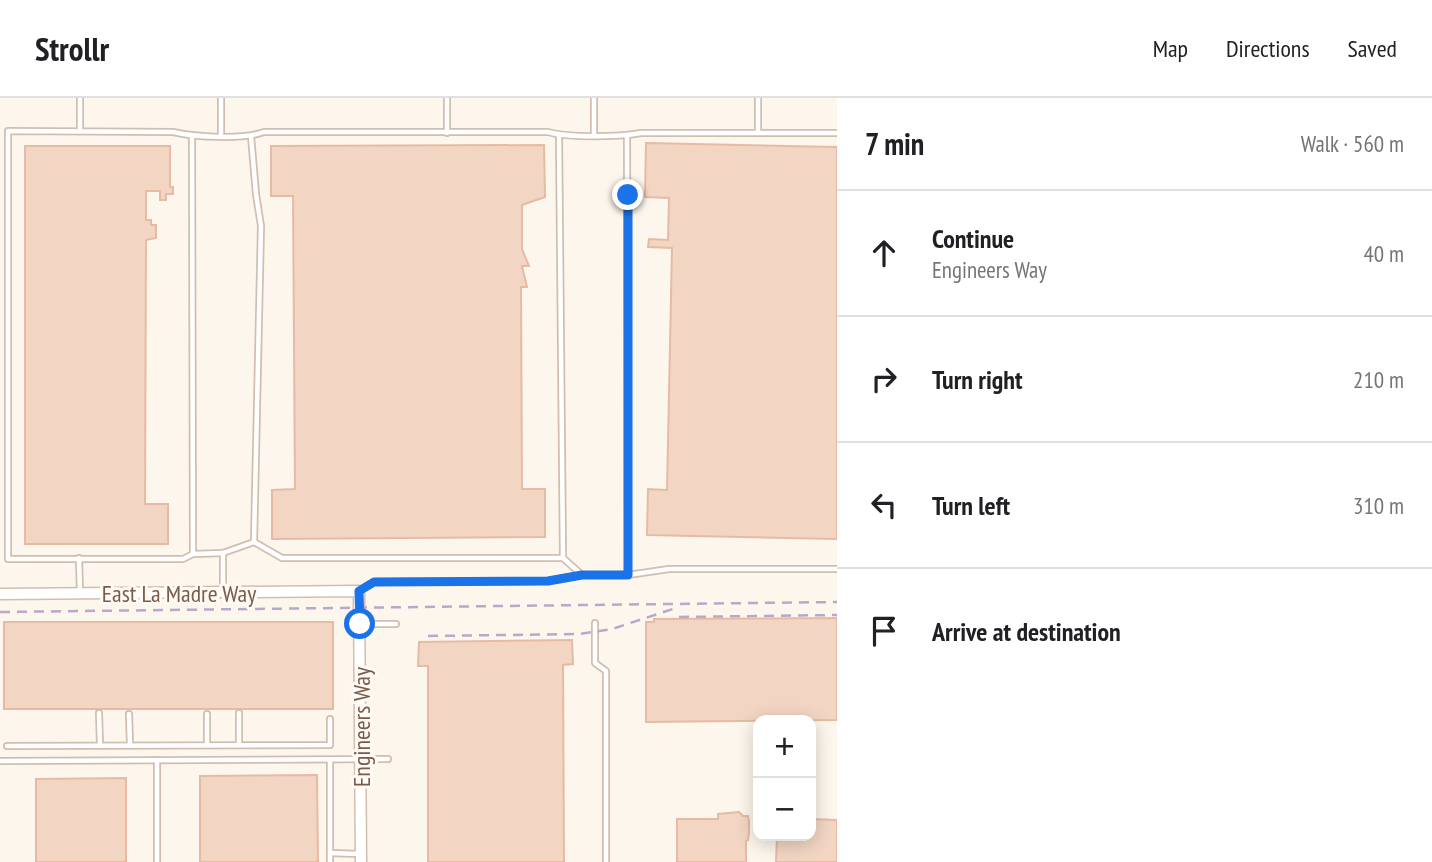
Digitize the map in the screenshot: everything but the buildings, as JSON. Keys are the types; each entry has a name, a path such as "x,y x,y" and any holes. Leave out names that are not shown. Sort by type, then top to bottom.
{"street":[{"name":"East La Madre Way","path":"0,594 359,591"},
{"name":"Engineers Way","path":"359,591 361,858"}],"lane":[{"path":"80,98 80,131"},
{"path":"221,98 221,135"},
{"path":"447,98 447,133"},
{"path":"594,98 594,135"},
{"path":"758,98 758,133"},
{"path":"254,542 223,554 194,554 183,559 8,559 8,131 173,132 192,136 251,136 264,132 548,132 559,135 627,136 641,133 837,133"},
{"path":"559,135 563,558"},
{"path":"192,136 194,554"},
{"path":"251,136 261,226 254,542"},
{"path":"627,136 628,575"},
{"path":"0,487 8,487"},
{"path":"254,542 282,558 563,558 582,575"},
{"path":"223,554 223,593"},
{"path":"79,558 80,594"},
{"path":"359,591 374,582 548,581 582,575 628,575 668,569 837,569"},
{"path":"595,623 595,663 606,671 606,862"},
{"path":"360,624 396,624"},
{"path":"99,713 100,745"},
{"path":"239,713 239,745"},
{"path":"130,714 130,745"},
{"path":"207,714 207,745"},
{"path":"7,746 330,744 330,719"},
{"path":"0,761 387,759"},
{"path":"157,862 158,760"},
{"path":"330,760 330,862"},
{"path":"330,853 361,858"}],"railway":[{"path":"0,612 837,602"},
{"path":"428,636 580,634 612,629 673,609"},
{"path":"679,617 837,615"}],"route":[{"path":"360,624 359,591 374,582 548,581 582,575 628,575 628,195"}]}
